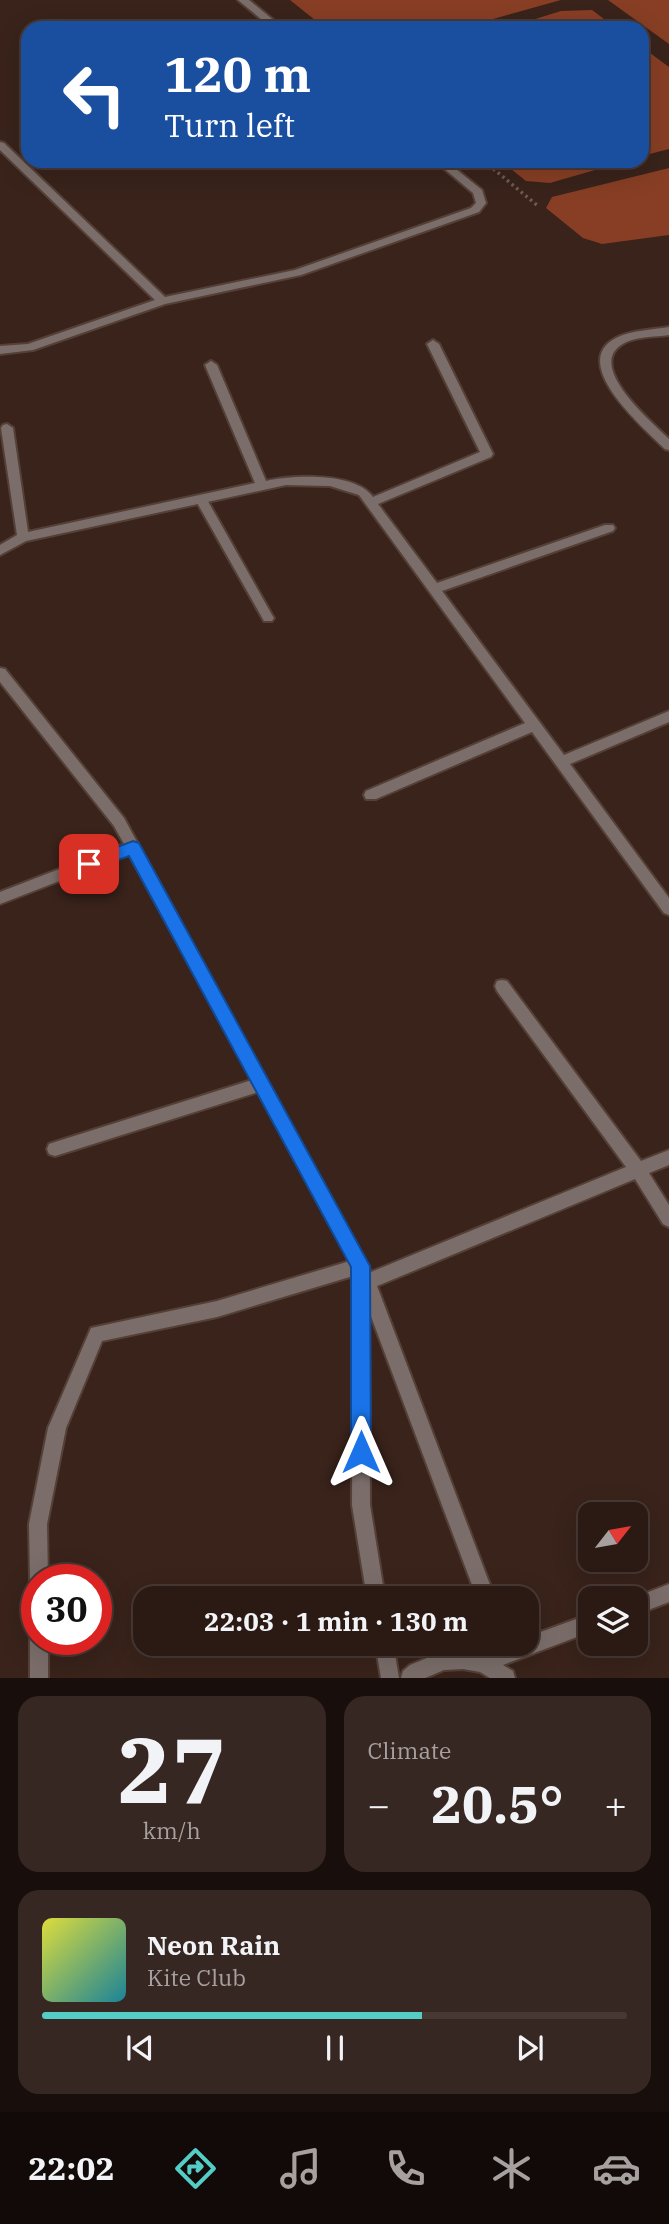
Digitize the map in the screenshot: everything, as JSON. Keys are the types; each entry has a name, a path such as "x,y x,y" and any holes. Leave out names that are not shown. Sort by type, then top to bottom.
{"street":[{"path":"243,0 269,21"},
{"path":"0,145 21,165"},
{"path":"24,168 163,301"},
{"path":"0,351 29,347 163,301 297,272 475,210 481,203 478,192 449,168"},
{"path":"669,331 614,343 606,352 605,369 616,393 669,446"},
{"path":"371,502 487,454 433,344"},
{"path":"211,365 262,486"},
{"path":"7,428 23,537"},
{"path":"0,551 23,537 286,481 330,482 363,492 669,909"},
{"path":"201,499 268,618"},
{"path":"436,588 609,528"},
{"path":"0,673 118,822 363,1274 481,1586"},
{"path":"562,762 669,716"},
{"path":"371,794 535,725"},
{"path":"0,898 133,847"},
{"path":"502,986 638,1170 669,1219"},
{"path":"55,1149 262,1084"},
{"path":"39,1564 38,1524 57,1428 97,1334 363,1274 669,1157"},
{"path":"363,1274 361,1505 374,1586"},
{"path":"648,1601 669,1593"},
{"path":"539,1638 578,1627"},
{"path":"39,1655 39,1678"},
{"path":"386,1656 390,1678"},
{"path":"482,1663 493,1656"},
{"path":"410,1678 418,1670 449,1658 482,1663 506,1678"}],"path":[{"path":"492,168 538,206"}],"shaded area":[{"path":"290,0 561,0 486,21 316,21"},
{"path":"608,0 669,0 669,44 649,30 649,21 637,21"},
{"path":"592,10 607,21 529,21 561,11"},
{"path":"649,52 669,67 669,149 649,154"},
{"path":"510,168 602,168 550,183 526,181"},
{"path":"669,168 669,235 602,244 583,238 546,208 552,197"}],"route":[{"path":"89,864 133,847 360,1266 361,1452"}]}
